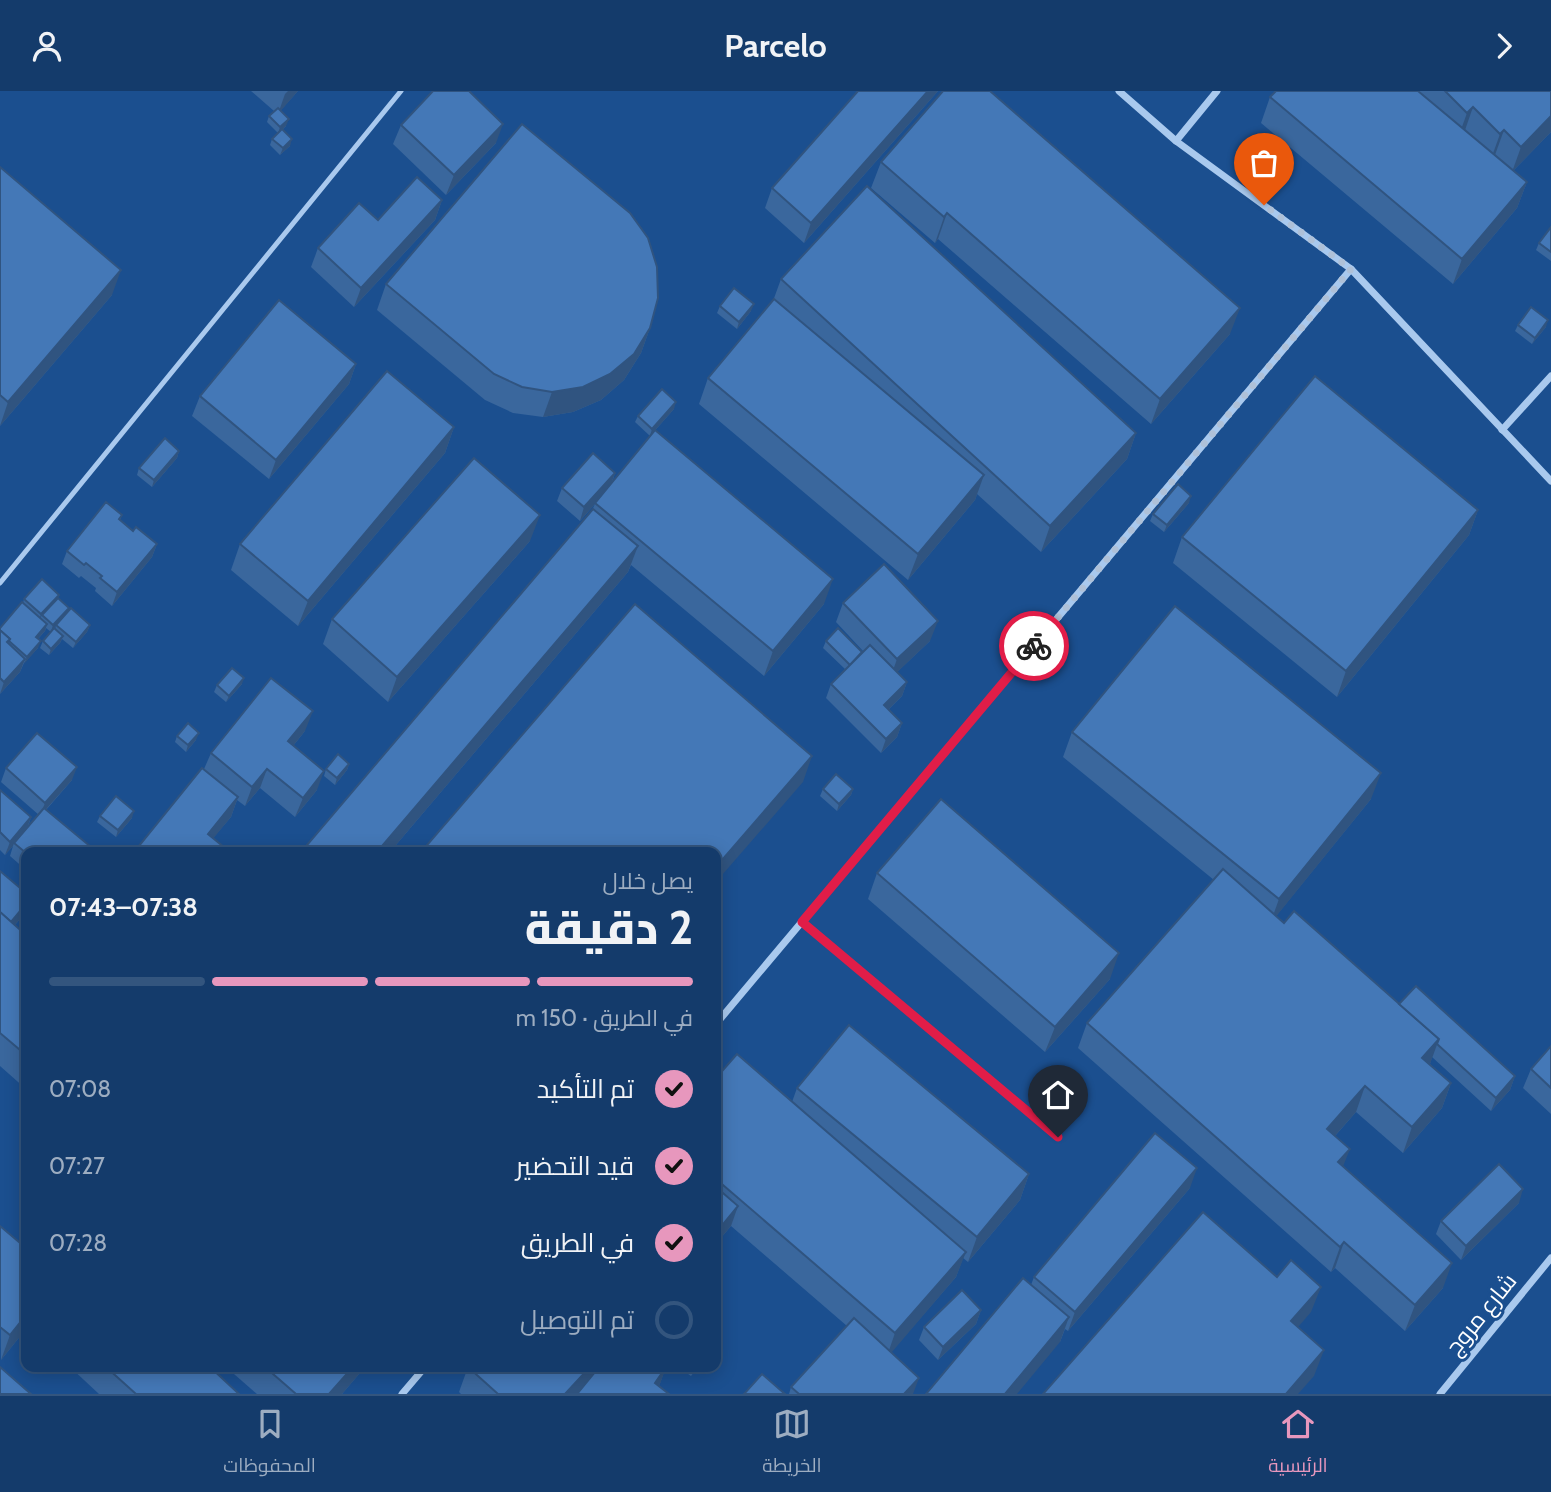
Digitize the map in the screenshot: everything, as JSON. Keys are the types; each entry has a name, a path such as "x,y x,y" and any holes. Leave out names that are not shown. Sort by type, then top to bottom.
{"street":[{"path":"1119,91 1176,141 1351,269 1551,481"},
{"path":"1176,141 1217,91"},
{"path":"721,1018 1351,269"},
{"path":"1502,429 1551,376"},
{"name":"شارع مروج","path":"1440,1394 1551,1258"},
{"path":"402,1394 421,1372"}],"lane":[{"path":"0,583 401,91"},
{"path":"802,922 1058,1137"}],"building":[{"path":"433,91 469,91 503,124 454,175 401,125"},
{"path":"858,91 928,91 811,223 772,188"},
{"path":"943,91 990,91 1240,308 1160,399 947,213 944,217 881,162"},
{"path":"1276,91 1418,91 1527,182 1462,259 1270,97"},
{"path":"1445,91 1551,91 1551,116 1521,147 1504,130 1500,134 1473,107 1467,113"},
{"path":"278,108 289,119 280,127 269,116"},
{"path":"522,124 630,213 648,238 657,267 658,298 650,328 634,354 610,374 583,387 552,392 522,387 494,374 386,284"},
{"path":"282,129 292,139 283,148 272,139"},
{"path":"0,167 121,270 8,402 0,395"},
{"path":"417,177 442,200 361,288 318,248 359,203 378,220"},
{"path":"867,186 1136,433 1050,526 781,279"},
{"path":"1551,227 1551,252 1539,243"},
{"path":"734,288 754,304 739,322 720,306"},
{"path":"774,299 984,475 918,554 708,378"},
{"path":"279,300 356,364 276,460 200,396"},
{"path":"1531,307 1548,320 1535,338 1518,325"},
{"path":"387,371 454,427 308,601 240,544"},
{"path":"1315,376 1478,510 1346,671 1182,537"},
{"path":"662,389 676,402 652,429 638,416"},
{"path":"655,430 833,579 773,651 595,503"},
{"path":"165,438 179,451 154,480 139,468"},
{"path":"593,453 615,473 584,507 562,488"},
{"path":"474,458 540,515 397,677 332,619"},
{"path":"1178,484 1191,496 1167,525 1153,514"},
{"path":"106,502 122,515 119,519 133,531 136,527 157,544 117,592 100,578 102,576 67,551"},
{"path":"593,509 638,546 381,847 305,847"},
{"path":"884,564 938,621 897,659 843,603"},
{"path":"42,579 59,595 41,614 24,599"},
{"path":"58,598 69,608 53,625 42,615"},
{"path":"22,602 47,624 36,637 41,641 27,657 0,632 0,628"},
{"path":"635,604 812,756 721,861 721,847 425,847"},
{"path":"1175,606 1381,773 1279,899 1072,732"},
{"path":"71,608 90,625 76,642 56,625"},
{"path":"54,628 63,636 51,649 43,641"},
{"path":"838,628 862,652 850,665 826,641"},
{"path":"1,631 10,639 7,642 25,659 4,682 0,678"},
{"path":"870,645 907,682 884,705 902,723 886,739 831,684"},
{"path":"232,668 244,678 229,696 217,685"},
{"path":"271,678 313,711 288,741 324,771 303,798 267,769 252,787 211,753"},
{"path":"188,723 199,733 188,745 177,736"},
{"path":"37,733 77,767 45,803 6,768"},
{"path":"338,754 349,764 337,778 326,769"},
{"path":"202,768 238,797 208,834 224,847 138,847"},
{"path":"836,774 853,789 839,804 823,789"},
{"path":"0,790 31,817 10,842 0,832"},
{"path":"116,796 134,811 118,830 100,816"},
{"path":"941,799 1119,953 1055,1027 877,873"},
{"path":"44,808 91,847 21,849 14,843"},
{"path":"1223,869 1284,923 1294,911 1439,1039 1422,1058 1451,1083 1412,1127 1365,1086 1327,1129 1350,1149 1338,1162 1452,1263 1415,1305 1344,1242 1340,1247 1087,1023"},
{"path":"0,871 21,889 21,910 11,922 0,912"},
{"path":"0,912 21,931 21,1051 0,1033"},
{"path":"1416,986 1515,1076 1496,1098 1437,1044 1439,1039 1399,1004"},
{"path":"849,1025 1029,1174 977,1237 797,1088"},
{"path":"1551,1046 1551,1088 1531,1069"},
{"path":"737,1054 966,1252 895,1333 721,1183 721,1072"},
{"path":"1155,1133 1197,1168 1075,1312 1034,1277"},
{"path":"1499,1164 1523,1189 1466,1246 1441,1221"},
{"path":"721,1191 738,1206 721,1227"},
{"path":"1203,1212 1277,1277 1291,1260 1321,1287 1291,1321 1324,1350 1286,1394 1043,1394"},
{"path":"0,1226 21,1244 21,1321 10,1335 0,1327"},
{"path":"1023,1278 1069,1317 1005,1394 926,1394"},
{"path":"962,1290 981,1310 943,1347 924,1327"},
{"path":"854,1318 919,1378 904,1394 799,1394 791,1387"},
{"path":"0,1367 31,1394 0,1394"},
{"path":"112,1372 215,1372 239,1394 136,1394"},
{"path":"271,1372 349,1372 329,1394 296,1394"},
{"path":"474,1372 585,1372 565,1394 498,1394"},
{"path":"595,1372 663,1372 655,1383 669,1394 577,1394"},
{"path":"762,1374 785,1394 744,1394"}],"way so far":[{"path":"1034,646 1351,269 1264,205"}],"route":[{"path":"1034,646 802,922 1058,1137"}]}
